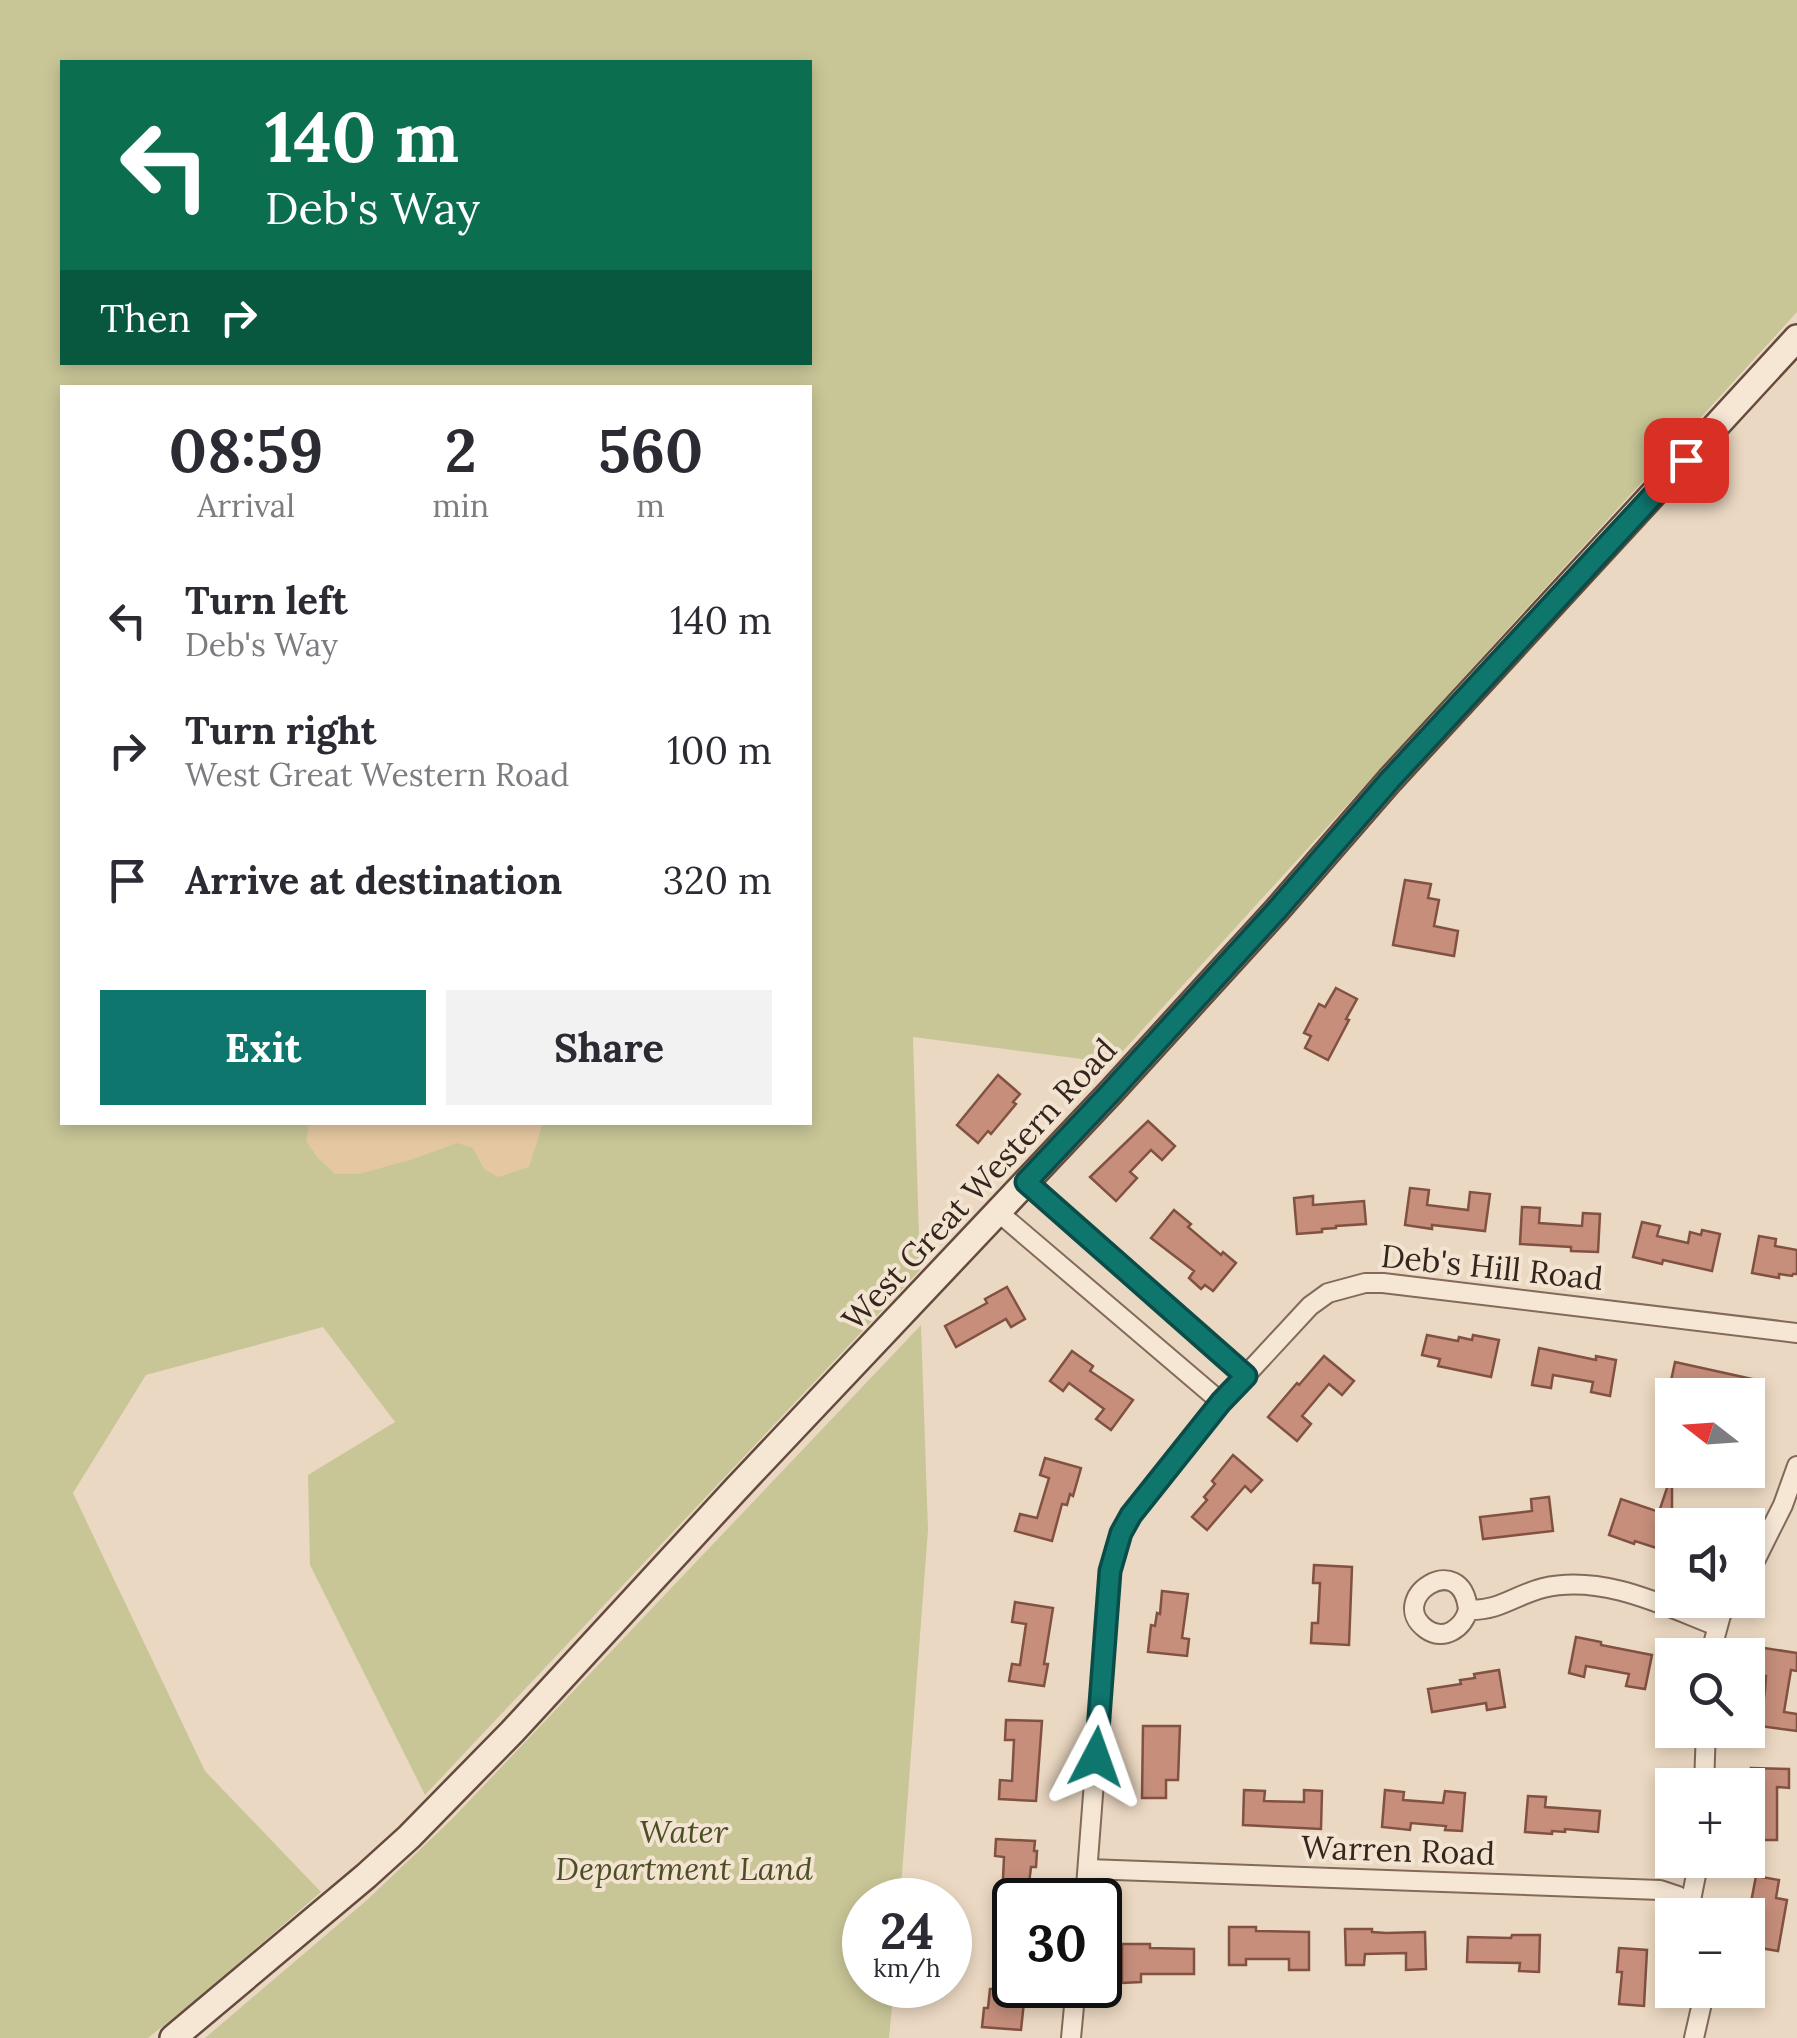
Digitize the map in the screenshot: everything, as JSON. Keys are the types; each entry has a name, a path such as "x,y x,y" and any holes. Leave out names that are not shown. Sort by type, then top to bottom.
{"street":[{"name":"West Great Western Road","path":"173,2038 331,1908 422,1824 512,1732 1111,1092 1390,780 1797,338"},
{"path":"1026,1182 1246,1376"},
{"path":"998,1212 1221,1402"},
{"name":"Deb's Hill Road","path":"1087,1878 1114,1551 1131,1515 1221,1402 1310,1306 1328,1293 1365,1282 1383,1282 1797,1333"},
{"path":"1765,1541 1797,1466"},
{"path":"1468,1610 1486,1611 1537,1589 1593,1586 1635,1596 1717,1626"},
{"path":"1714,1638 1721,1618"},
{"name":"Warren Road","path":"1088,1869 1660,1890 1680,1898"},
{"path":"1070,2038 1073,2008"},
{"path":"1694,2038 1701,2008"}],"green space":[{"path":"0,0 1797,0 1797,312 1112,1063 913,1037 920,1270 425,1795 310,1565 308,1475 395,1422 323,1327 146,1375 73,1493 205,1771 321,1892 148,2038 0,2038"},
{"name":"Water Department Land","path":"921,1325 928,1530 902,1878 842,1878 842,2008 892,2008 889,2038 205,2038 367,1900 453,1818"}],"sand":[{"path":"309,1125 542,1125 529,1167 498,1177 484,1169 473,1148 457,1143 359,1174 335,1174 306,1141"}],"building":[{"path":"1405,880 1431,884 1428,898 1439,900 1434,926 1458,931 1454,956 1393,945"},
{"path":"1336,988 1357,999 1328,1060 1305,1048 1311,1036 1304,1033 1319,1004 1325,1007"},
{"path":"998,1075 1020,1094 991,1134 988,1131 978,1143 957,1125"},
{"path":"1148,1121 1175,1146 1162,1160 1151,1150 1130,1172 1137,1178 1116,1201 1090,1177"},
{"path":"1410,1188 1429,1190 1427,1205 1468,1210 1470,1192 1490,1194 1485,1231 1405,1225"},
{"path":"1313,1196 1313,1205 1364,1201 1366,1224 1297,1234 1294,1198"},
{"path":"1522,1207 1540,1208 1539,1223 1582,1226 1583,1213 1600,1214 1598,1252 1520,1244"},
{"path":"1174,1210 1191,1224 1188,1227 1236,1263 1213,1291 1205,1285 1201,1289 1189,1278 1194,1271 1151,1238"},
{"path":"1642,1222 1660,1226 1657,1236 1688,1243 1690,1232 1720,1234 1712,1271 1633,1257"},
{"path":"1759,1236 1776,1239 1775,1246 1797,1250 1797,1274 1779,1274 1779,1278 1752,1273"},
{"path":"1007,1287 1025,1319 1011,1327 1006,1319 956,1347 945,1326"},
{"path":"1427,1335 1458,1341 1459,1337 1472,1340 1473,1335 1499,1340 1491,1377 1438,1366 1440,1359 1422,1355"},
{"path":"1539,1348 1596,1360 1596,1356 1616,1360 1610,1396 1591,1392 1593,1382 1553,1375 1551,1388 1532,1385"},
{"path":"1072,1351 1093,1366 1090,1371 1133,1400 1111,1430 1096,1419 1104,1409 1069,1383 1063,1391 1050,1381"},
{"path":"1324,1356 1354,1381 1342,1395 1329,1384 1302,1416 1311,1424 1297,1441 1268,1417"},
{"path":"1675,1362 1747,1378 1672,1378"},
{"path":"1233,1455 1262,1480 1251,1492 1245,1486 1207,1530 1192,1517 1207,1500 1204,1497 1215,1484 1212,1481"},
{"path":"1045,1458 1081,1468 1073,1496 1070,1494 1067,1505 1062,1504 1052,1541 1015,1531 1020,1514 1037,1518 1049,1478 1040,1475"},
{"path":"1667,1488 1672,1488 1672,1508 1660,1508"},
{"path":"1549,1497 1553,1531 1483,1539 1480,1517 1532,1511 1531,1499"},
{"path":"1621,1499 1655,1511 1655,1547 1609,1535"},
{"path":"1314,1565 1352,1567 1349,1645 1311,1643 1312,1623 1318,1623 1320,1583 1313,1583"},
{"path":"1162,1591 1188,1594 1182,1638 1189,1639 1187,1656 1148,1652 1151,1625 1155,1626 1157,1613 1160,1614"},
{"path":"1015,1602 1053,1608 1044,1686 1009,1681 1012,1664 1020,1665 1026,1624 1012,1622"},
{"path":"1576,1637 1652,1655 1645,1689 1626,1686 1629,1674 1586,1666 1584,1677 1569,1673"},
{"path":"1765,1648 1797,1653 1797,1671 1791,1670 1784,1712 1797,1714 1797,1731 1765,1727"},
{"path":"1499,1670 1505,1707 1487,1710 1486,1703 1432,1712 1428,1689 1461,1684 1460,1680 1475,1678 1474,1674"},
{"path":"1006,1720 1042,1721 1036,1801 999,1799 1000,1780 1012,1781 1014,1740 1005,1740"},
{"path":"1143,1726 1180,1726 1178,1780 1166,1780 1166,1798 1142,1798"},
{"path":"1765,1768 1789,1769 1789,1788 1777,1787 1777,1840 1765,1840"},
{"path":"1244,1790 1265,1791 1264,1801 1304,1802 1304,1790 1322,1791 1321,1829 1243,1825"},
{"path":"1385,1790 1404,1792 1403,1800 1443,1803 1445,1791 1465,1793 1462,1831 1411,1823 1410,1830 1382,1827"},
{"path":"1528,1796 1546,1797 1545,1807 1600,1811 1598,1832 1525,1832"},
{"path":"996,1839 1035,1841 1036,1867 1031,1867 1030,1878 1003,1878 1004,1857 995,1856"},
{"path":"1756,1878 1779,1880 1776,1898 1787,1900 1778,1951 1765,1949 1765,1898 1752,1898"},
{"path":"1229,1927 1309,1932 1309,1970 1289,1970 1289,1959 1246,1959 1246,1965 1229,1965"},
{"path":"1345,1929 1425,1932 1426,1969 1406,1970 1406,1953 1365,1954 1364,1965 1346,1965"},
{"path":"1540,1935 1539,1972 1519,1971 1520,1963 1467,1962 1468,1937"},
{"path":"1122,1944 1194,1949 1194,1974 1141,1974 1141,1982 1122,1983"},
{"path":"1619,1948 1647,1950 1644,2006 1619,2004"},
{"path":"990,1989 992,2008 1023,2008 1021,2030 982,2027"}],"route":[{"path":"1096,1757 1110,1571 1121,1533 1131,1515 1246,1376 1026,1182 1686,460"}]}
